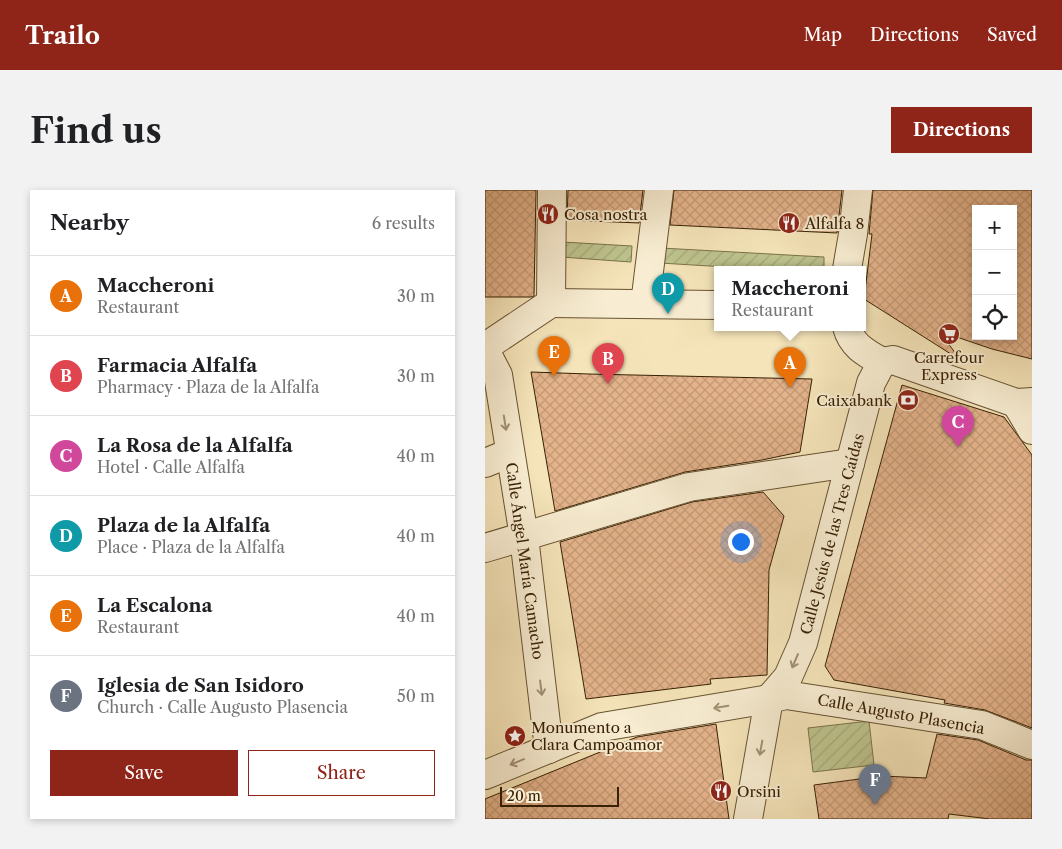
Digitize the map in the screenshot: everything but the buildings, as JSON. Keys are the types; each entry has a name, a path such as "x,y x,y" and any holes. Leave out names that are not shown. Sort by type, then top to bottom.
{"street":[{"path":"551,303 552,190"},
{"path":"645,304 659,190"},
{"path":"848,266 858,190"},
{"path":"485,349 551,303 714,305"},
{"path":"848,331 861,350 881,362 893,360 1024,403 1032,430"},
{"name":"Calle Ángel María Camacho","path":"485,349 498,375 524,537 549,748"},
{"name":"Calle Jesús de las Tres Caídas","path":"769,699 788,677 803,644 871,383 881,362"},
{"path":"485,463 510,453"},
{"path":"485,548 689,487 850,463"},
{"name":"Calle Augusto Plasencia","path":"485,775 602,728 786,695 982,725 1032,745"},
{"path":"748,819 769,699"}],"green space":[{"path":"562,242 632,246 631,262 561,257"},
{"path":"661,248 824,257 824,266 714,266 660,263"},
{"path":"869,721 874,765 813,772 808,728"}],"place":[{"name":"Cosa nostra","path":"548,214"},
{"name":"Alfalfa 8","path":"789,223"},
{"name":"Plaza de la Alfalfa","path":"668,314"},
{"name":"Carrefour Express","path":"949,334"},
{"name":"La Escalona","path":"554,377"},
{"name":"Farmacia Alfalfa","path":"608,384"},
{"name":"Maccheroni","path":"790,388"},
{"name":"Caixabank","path":"908,400"},
{"name":"La Rosa de la Alfalfa","path":"958,447"},
{"name":"Monumento a Clara Campoamor","path":"515,736"},
{"name":"Orsini","path":"721,791"},
{"name":"Iglesia de San Isidoro","path":"875,805"}]}
